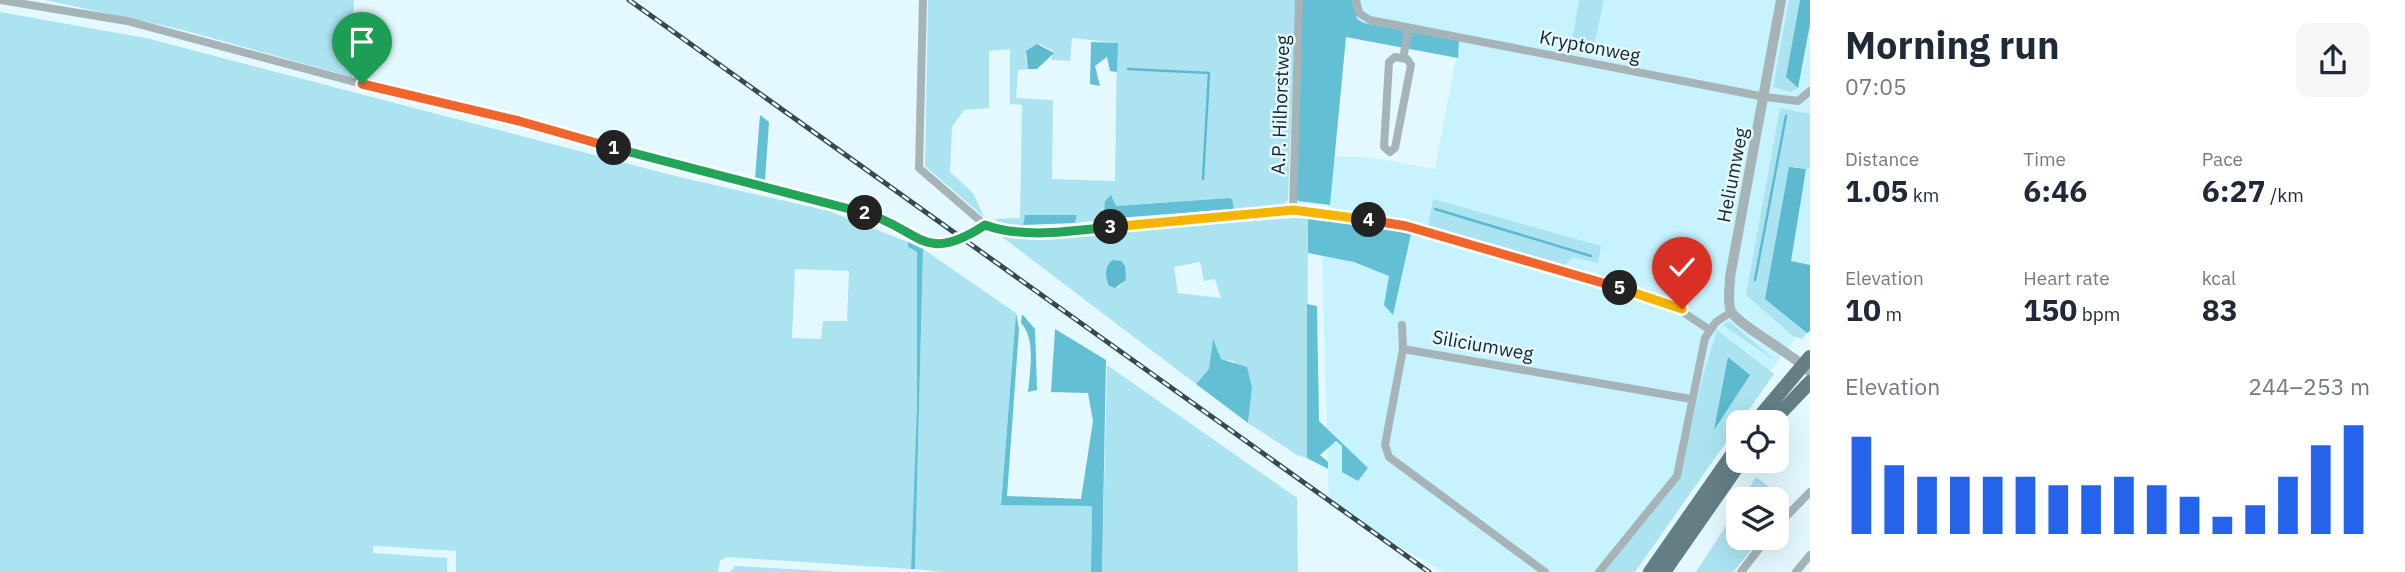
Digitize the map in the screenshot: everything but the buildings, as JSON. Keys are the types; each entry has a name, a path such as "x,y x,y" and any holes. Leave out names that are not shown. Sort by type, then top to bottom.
{"main road":[{"path":"1766,410 1808,364"},
{"path":"1783,410 1810,382"},
{"path":"1650,572 1726,463"},
{"path":"1664,572 1733,473"}],"street":[{"path":"0,0 36,2 127,21 362,84 519,121 674,165 790,192 874,216 931,244 944,245 985,225"},
{"path":"923,0 919,168 985,225 1005,231 1071,231 1293,210 1406,226 1669,303 1710,330"},
{"name":"A.P. Hilhorstweg","path":"1293,210 1299,0"},
{"name":"Kryptonweg","path":"1356,0 1359,13 1370,20 1765,97 1798,101 1810,91"},
{"name":"Heliumweg","path":"1731,312 1730,277 1781,0"},
{"path":"1403,58 1409,27"},
{"path":"1395,57 1403,58 1410,61 1411,65 1395,149 1390,152 1384,147 1389,62 1395,57"},
{"path":"1387,99 1403,101"},
{"path":"1599,572 1677,476 1691,398 1705,338 1710,330 1731,312 1736,318 1808,364"},
{"path":"1402,325 1403,349"},
{"name":"Siliciumweg","path":"1545,572 1390,457 1385,445 1403,349 1691,398"},
{"path":"1789,514 1810,492"},
{"path":"1741,572 1758,550"},
{"path":"1796,572 1810,555"}],"shaded area":[{"path":"45,0 354,0 352,77 183,30"},
{"path":"928,0 1296,0 1288,200 1282,207 1234,209 1232,199 1228,198 1115,206 1111,196 1104,212 1117,218 1075,223 1077,215 1025,215 1023,225 998,224 996,219 1020,218 1022,105 1010,104 1010,49 989,51 989,108 964,110 952,127 950,172 973,193 984,217 925,166","holes":["1072,38 1117,43 1115,181 1052,179 1053,100 1016,98 1018,70 1028,69 1025,55 1040,44 1053,51 1051,60 1070,61"]},
{"path":"1301,0 1352,0 1357,19 1364,23 1459,41 1458,58 1346,37 1330,205 1298,201 1296,197"},
{"path":"1350,0 1810,0 1810,325 1797,336 1769,373 1714,338 1695,457 1615,572 1444,572 1329,506 1322,255 1335,156 1373,158 1435,169 1456,58 1346,37"},
{"path":"1579,0 1604,0 1593,51 1571,48"},
{"path":"1789,0 1800,0 1786,77 1798,88 1791,92 1773,87"},
{"path":"1800,0 1810,0 1810,24 1798,88 1786,77"},
{"path":"0,12 146,38 679,177 829,211 908,242 908,247 917,252 917,402 911,569 727,557 720,561 718,572 456,572 456,551 373,546 373,553 447,558 447,572 0,572","holes":["795,269 849,271 847,321 823,321 821,339 792,338"]},
{"path":"1091,42 1118,43 1117,72 1110,71 1107,57 1095,66 1100,86 1090,84"},
{"path":"1037,44 1054,53 1037,69 1028,69 1026,51"},
{"path":"1780,108 1810,114 1810,169 1790,167 1765,299 1807,333 1802,339 1793,336 1746,295"},
{"path":"760,115 769,122 765,181 755,179"},
{"path":"1789,167 1806,169 1791,261 1810,265 1810,331 1807,333 1765,299"},
{"path":"1111,195 1116,206 1229,198 1232,199 1234,209 1117,218 1104,212 1105,201"},
{"path":"1433,199 1601,246 1598,263 1572,257 1565,266 1428,227"},
{"path":"1025,215 1077,215 1075,223 1023,225"},
{"path":"1308,217 1307,458 1297,455 1248,423 1252,388 1234,361 1220,359 1213,340 1209,369 1196,384 1002,237 1042,237","holes":["1113,260 1121,261 1126,278 1118,288 1109,286 1106,268","1200,262 1204,281 1215,279 1221,298 1178,293 1174,267"]},
{"path":"1308,217 1360,222 1411,234 1393,315 1384,305 1389,276 1354,262 1308,253"},
{"path":"908,242 923,249 915,569 911,569 917,402 917,252 908,247"},
{"path":"923,249 1016,313 1001,504 1092,506 1091,572 944,572 915,569"},
{"path":"1113,260 1121,261 1125,266 1126,280 1115,288 1109,286 1106,275 1108,265"},
{"path":"1307,304 1317,306 1319,421 1368,468 1358,481 1342,472 1342,446 1336,441 1320,455 1328,462 1328,469 1307,458"},
{"path":"1016,313 1019,329 1007,496 1081,499 1093,421 1088,393 1051,392 1055,329 1106,360 1102,572 1091,572 1092,506 1001,505"},
{"path":"1022,314 1035,329 1037,390 1028,392 1030,346 1026,329 1021,323"},
{"path":"1729,321 1778,363 1723,325"},
{"path":"1717,330 1774,374 1749,410 1726,410 1726,442 1635,572 1604,572 1680,477 1702,379","holes":["1729,357 1721,417 1714,430"]},
{"path":"1213,339 1221,359 1247,367 1252,388 1248,423 1196,384 1209,369"},
{"path":"1728,357 1750,375 1714,430"},
{"path":"1107,365 1297,498 1298,572 1102,572"},
{"path":"1756,477 1769,487 1750,487"},
{"path":"1726,526 1726,550 1751,550 1733,572 1696,572"},
{"path":"735,566 843,572 730,572"}],"waterway":[{"path":"1128,69 1209,73 1203,179"},
{"path":"1755,280 1786,116"},
{"path":"1435,209 1591,256"}],"railway":[{"path":"629,0 1429,572"}],"route":[{"path":"362,84 519,121 674,165 790,192 874,216 917,240 931,244 944,245 985,225 1005,231 1071,231 1293,210 1308,211 1406,226 1682,309"}]}
